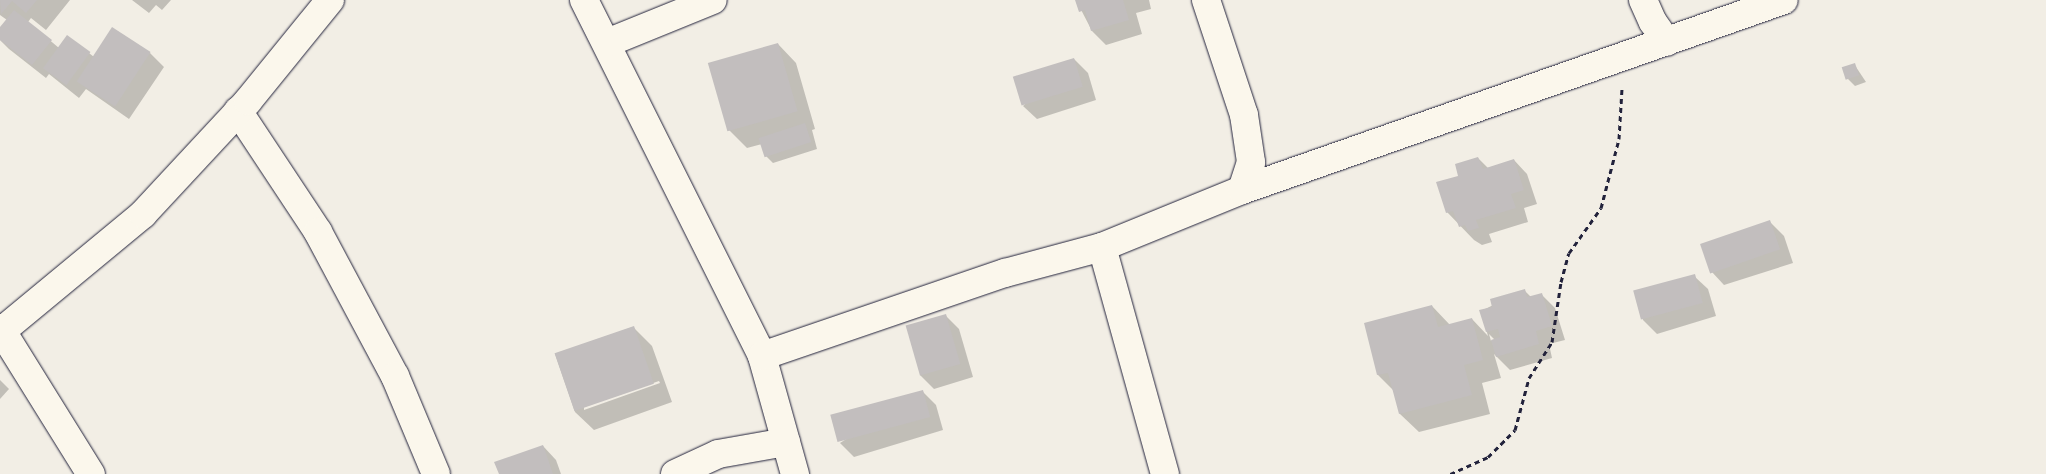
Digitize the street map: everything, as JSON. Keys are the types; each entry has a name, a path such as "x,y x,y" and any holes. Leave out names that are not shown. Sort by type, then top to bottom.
{"street":[{"path":"91,474 1,329 142,214 238,112 330,0"},
{"path":"584,0 762,356 795,474"},
{"path":"607,43 713,0"},
{"path":"1206,0 1244,115 1251,162 1242,190"},
{"path":"1643,0 1653,22 1667,42"},
{"path":"762,356 1005,273 1102,247 1242,190 1784,0"},
{"path":"238,112 318,232 395,376 436,474"},
{"path":"1102,247 1165,474"},
{"path":"675,474 718,454 786,442"}],"path":[{"path":"1450,474 1488,457 1515,430 1530,378 1552,342 1561,282 1569,253 1601,208 1619,139 1622,58"}],"building":[{"path":"0,0 37,0 26,13 12,1 1,14"},
{"path":"1075,0 1123,0 1129,20 1091,31 1085,10 1079,12"},
{"path":"14,10 52,40 32,65 0,40 0,27"},
{"path":"112,27 151,52 115,107 77,82"},
{"path":"67,35 90,52 66,85 43,68"},
{"path":"778,43 798,111 727,131 708,63"},
{"path":"1074,58 1083,87 1022,105 1013,77"},
{"path":"1855,63 1859,75 1846,80 1842,67"},
{"path":"805,123 811,142 765,157 758,138"},
{"path":"1478,157 1483,169 1514,159 1524,190 1511,194 1516,208 1476,220 1479,228 1468,231 1465,225 1459,227 1453,211 1446,213 1436,182 1458,176 1455,164"},
{"path":"1770,220 1780,249 1710,273 1700,244"},
{"path":"1695,274 1703,303 1641,320 1633,291"},
{"path":"1525,289 1527,297 1542,293 1552,326 1536,331 1539,344 1496,357 1491,340 1500,337 1498,329 1486,332 1479,310 1492,307 1490,299"},
{"path":"1432,305 1438,327 1472,318 1483,360 1464,365 1472,395 1399,414 1388,373 1377,375 1364,323"},
{"path":"946,314 960,364 920,376 906,326"},
{"path":"634,326 654,384 574,411 555,353"},
{"path":"923,390 930,417 838,442 830,415"},
{"path":"543,445 553,474 499,474 494,462"}]}
